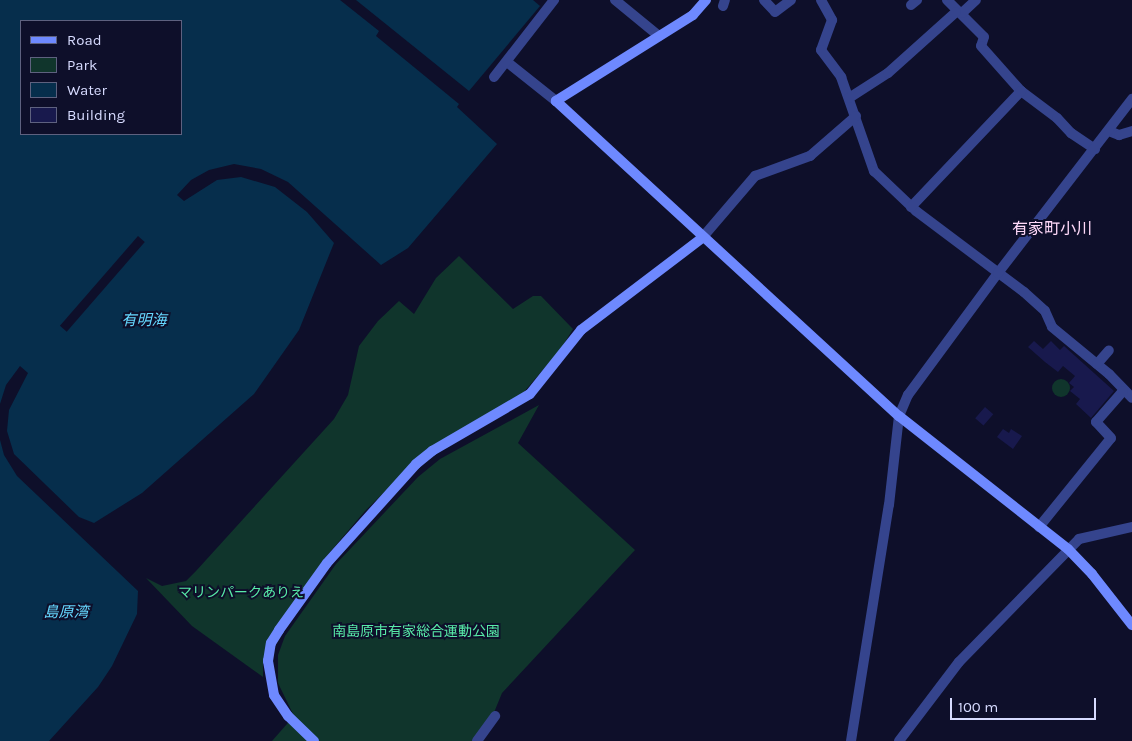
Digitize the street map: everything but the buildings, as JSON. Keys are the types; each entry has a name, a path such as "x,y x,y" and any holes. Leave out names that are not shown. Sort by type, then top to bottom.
{"street":[{"path":"615,0 660,36"},
{"path":"556,101 693,15 706,0"},
{"path":"764,0 775,12 791,0"},
{"path":"821,0 832,20 821,50 841,77 850,98 874,171 911,206 1045,311 1052,327 1097,364 1132,398"},
{"path":"947,0 984,37 980,46 1021,91 1057,118 1070,133 1095,149"},
{"path":"850,98 888,73 976,0"},
{"path":"494,77 552,1"},
{"path":"507,62 556,101 702,238 899,416 1068,549 1092,574 1132,625"},
{"path":"911,206 1021,91"},
{"path":"851,741 889,505 899,416 908,395 998,273 1132,99"},
{"path":"314,741 288,716 274,695 268,661 271,643 327,563 416,464 432,451 530,394 582,330 702,238 754,176 810,156 856,116"},
{"path":"1109,131 1119,134 1132,131"},
{"path":"1097,364 1109,350"},
{"path":"1039,527 1111,438 1096,422 1123,391"},
{"path":"899,741 959,662 1049,573 1068,549 1079,539 1132,527"},
{"path":"477,741 495,716"}],"green space":[{"name":"マリンパークありえ","path":"459,256 513,309 533,296 541,296 573,329 560,350 523,393 429,448 365,511 324,559 263,662 263,677 192,626 146,578 162,586 186,581 196,571 334,419 348,395 359,346 378,321 399,301 414,314 436,278"},
{"path":"1061,379 1067,382 1070,388 1067,394 1061,397 1055,394 1052,388 1055,382"},
{"name":"南島原市有家総合運動公園","path":"539,405 518,443 635,550 502,693 493,715 473,741 272,741 294,716 278,683 278,655 285,636 336,564 418,477 440,459"}],"water":[{"name":"有明海","path":"0,0 340,0 379,31 376,36 459,104 457,107 497,144 408,248 381,265 288,182 261,169 234,164 209,170 191,180 177,195 184,201 217,180 241,177 275,187 307,212 334,243 299,330 254,394 142,493 94,523 79,517 14,454 7,431 9,410 28,373 20,366 6,385 0,404"},
{"path":"356,0 533,0 540,6 469,91"},
{"name":"島原湾","path":"0,440 4,455 17,476 138,591 137,614 112,666 98,687 49,741 0,741"}],"pier":[{"path":"138,236 145,242 67,332 60,326"}],"district":[{"name":"有家町小川","path":"1052,229"}]}
